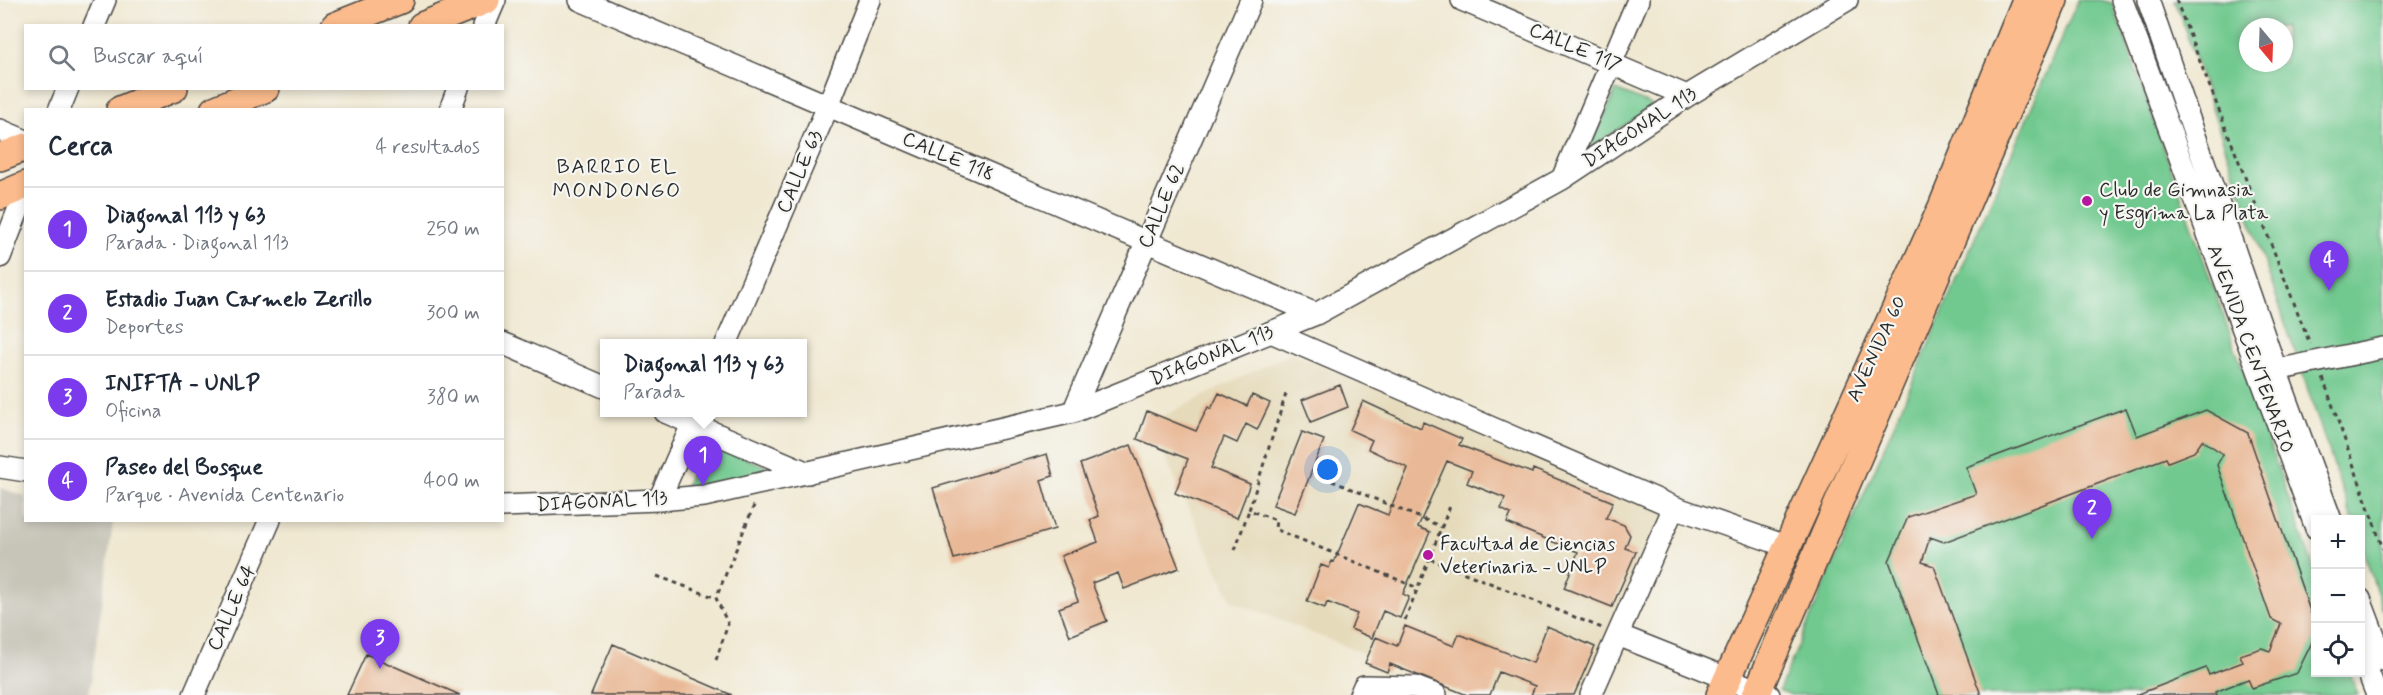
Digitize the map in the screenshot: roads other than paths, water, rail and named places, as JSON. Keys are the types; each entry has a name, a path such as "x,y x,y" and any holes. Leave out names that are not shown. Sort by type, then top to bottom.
{"main road":[{"path":"340,24 400,0"},
{"path":"427,24 486,0"},
{"name":"AVENIDA 60","path":"1723,686 1942,207 2026,0"},
{"name":"AVENIDA 60","path":"1761,693 2054,0"},
{"path":"125,108 169,90"},
{"path":"219,108 261,90"},
{"path":"0,157 24,148"},
{"path":"0,196 24,186"}],"street":[{"path":"95,24 105,0"},
{"path":"485,24 495,0"},
{"name":"CALLE 118","path":"580,0 1316,314"},
{"name":"CALLE 63","path":"728,339 828,106 870,0"},
{"name":"CALLE 62","path":"1073,412 1251,0"},
{"name":"CALLE 117","path":"1462,0 1687,96"},
{"path":"1562,179 1638,0"},
{"name":"DIAGONAL 113","path":"504,506 704,496 1073,412 1316,314 1562,179 1687,96 1847,0"},
{"name":"AVENIDA CENTENARIO","path":"2122,0 2311,515"},
{"name":"AVENIDA CENTENARIO","path":"2148,0 2276,370 2330,515"},
{"path":"60,108 67,90"},
{"path":"451,108 458,90"},
{"path":"0,130 24,140"},
{"path":"0,256 24,195"},
{"path":"1271,332 1674,507 1786,546"},
{"path":"504,345 600,385"},
{"path":"2276,370 2383,348"},
{"path":"659,500 694,418 808,473"},
{"path":"0,467 24,471"},
{"path":"1591,695 1674,507"},
{"name":"CALLE 64","path":"194,695 269,522"},
{"path":"2365,609 2383,660"},
{"path":"1618,635 1723,686 1761,693"},
{"path":"2365,662 2377,695"},
{"path":"1360,695 1364,686 1415,687 1436,695"}],"place":[{"name":"Club de Gimnasia y Esgrima La Plata","path":"2087,201"},
{"name":"Paseo del Bosque","path":"2329,291"},
{"name":"Diagonal 113 y 63","path":"703,486"},
{"name":"Estadio Juan Carmelo Zerillo","path":"2092,539"},
{"name":"Facultad de Ciencias Veterinaria - UNLP","path":"1428,555"},
{"name":"INIFTA - UNLP","path":"380,669"}],"district":[{"name":"BARRIO EL MONDONGO","path":"617,179"}]}
